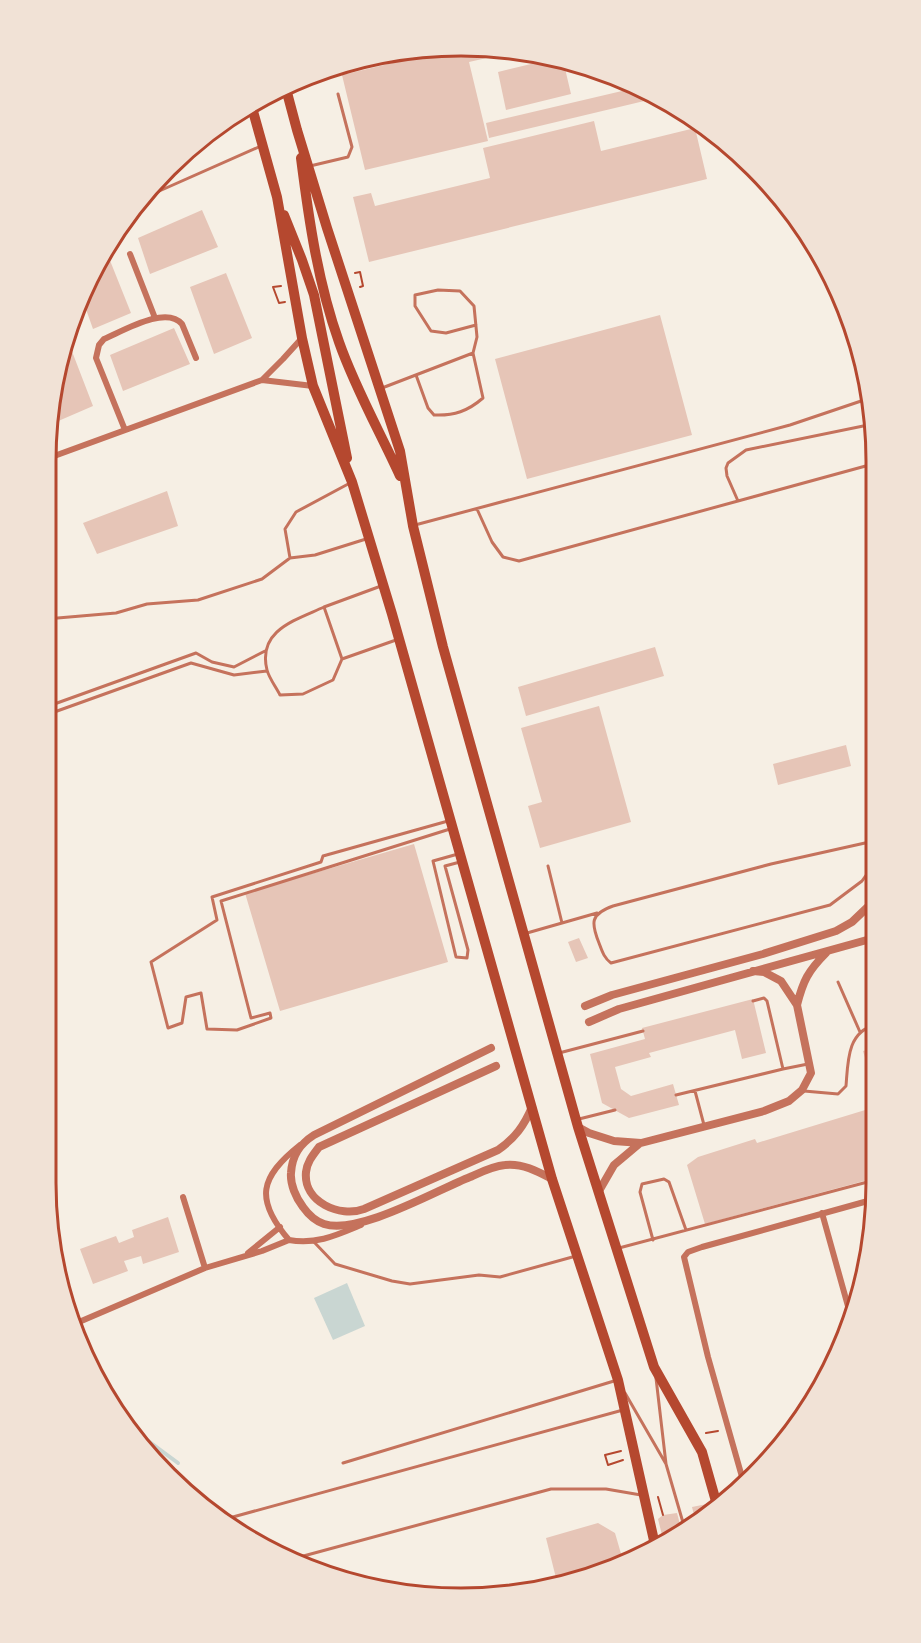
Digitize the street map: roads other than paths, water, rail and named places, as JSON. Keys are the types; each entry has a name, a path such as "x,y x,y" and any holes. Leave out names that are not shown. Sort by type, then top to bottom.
{"highway":[{"path":"287,94 308,167 400,451 413,526 443,647 577,1123 654,1367 702,1452 715,1498"},
{"path":"253,113 277,197 314,295 352,482 552,1179 618,1380 653,1539"},
{"path":"297,130 310,235 329,314 340,345 405,487"},
{"path":"277,197 313,387 352,482"}],"street":[{"path":"130,254 155,318"},
{"path":"124,430 96,358 96,352 104,339 155,318 170,316 182,324 196,358"},
{"path":"56,455 262,380 302,338"},
{"path":"262,380 313,387"},
{"path":"585,1006 612,995 763,954 836,931 852,922 866,909"},
{"path":"589,1022 619,1010 866,940"},
{"path":"797,1005 805,977 828,951"},
{"path":"577,1123 589,1133 614,1142 641,1143 778,1106 802,1090 811,1073 797,1005 781,981 764,972 753,971"},
{"path":"289,1240 270,1210 265,1194 266,1185 274,1168 300,1144 314,1135 491,1048"},
{"path":"496,1066 319,1147 310,1159 306,1172 307,1185 316,1200 342,1212 356,1212 364,1209 498,1150 509,1142 523,1126 532,1107"},
{"path":"599,1191 620,1158 641,1143"},
{"path":"300,1144 291,1173 296,1194 308,1213 323,1224 336,1226 368,1222"},
{"path":"80,1321 205,1268 289,1240 314,1242 327,1239 492,1168 519,1165 536,1170 552,1179"},
{"path":"183,1197 205,1268"},
{"path":"741,1474 708,1357 683,1259 685,1254 702,1247 865,1202"},
{"path":"822,1214 847,1303"},
{"path":"244,1256 280,1227"}],"lane":[{"path":"308,167 348,158 351,153 352,147 338,94"},
{"path":"157,192 262,146"},
{"path":"416,375 428,408 434,415 445,416 470,409 483,398 473,353 477,337 476,325 474,306 460,291 438,290 415,295 415,306 431,331 446,333 476,325"},
{"path":"379,389 473,353"},
{"path":"413,526 789,425 861,401"},
{"path":"738,501 726,468 728,463 746,450 864,426"},
{"path":"477,509 492,542 504,557 519,561 866,466"},
{"path":"290,558 285,529 296,512 352,482"},
{"path":"56,618 116,613 147,604 198,600 262,579 290,558 315,555 369,538"},
{"path":"56,703 196,653 212,662 234,667 265,651 277,630 324,607 383,586"},
{"path":"265,651 267,671 280,695 303,694 333,680 342,659 324,607"},
{"path":"342,659 398,639"},
{"path":"56,711 191,663 234,675 267,671"},
{"path":"451,825 221,901 251,1018 270,1013 271,1018 237,1030 207,1029 201,993 186,997 182,1023 168,1028 151,962 217,920 212,897 321,862 323,856 451,825"},
{"path":"524,934 597,913 613,906 771,864 866,843"},
{"path":"461,857 445,866 468,950 467,958 456,957 433,861 461,857"},
{"path":"548,866 562,923"},
{"path":"597,913 593,921 594,930 603,954 611,963 830,905 862,881 866,875"},
{"path":"838,982 860,1032"},
{"path":"753,1001 764,998 767,1001 783,1069"},
{"path":"802,1090 838,1094 846,1086 849,1056 855,1036 866,1027"},
{"path":"557,1054 643,1031"},
{"path":"676,1095 810,1063"},
{"path":"695,1090 704,1127"},
{"path":"577,1123 615,1110"},
{"path":"653,1240 640,1192 642,1184 664,1179 669,1182 686,1230"},
{"path":"617,1249 866,1182"},
{"path":"314,1242 335,1264 410,1284 479,1275 500,1277 577,1256"},
{"path":"654,1367 666,1464 683,1521"},
{"path":"344,1463 618,1380 666,1464"},
{"path":"232,1517 625,1409"},
{"path":"304,1556 551,1489 606,1489 643,1495"}],"waterway":[{"path":"149,1442 178,1463"}]}
